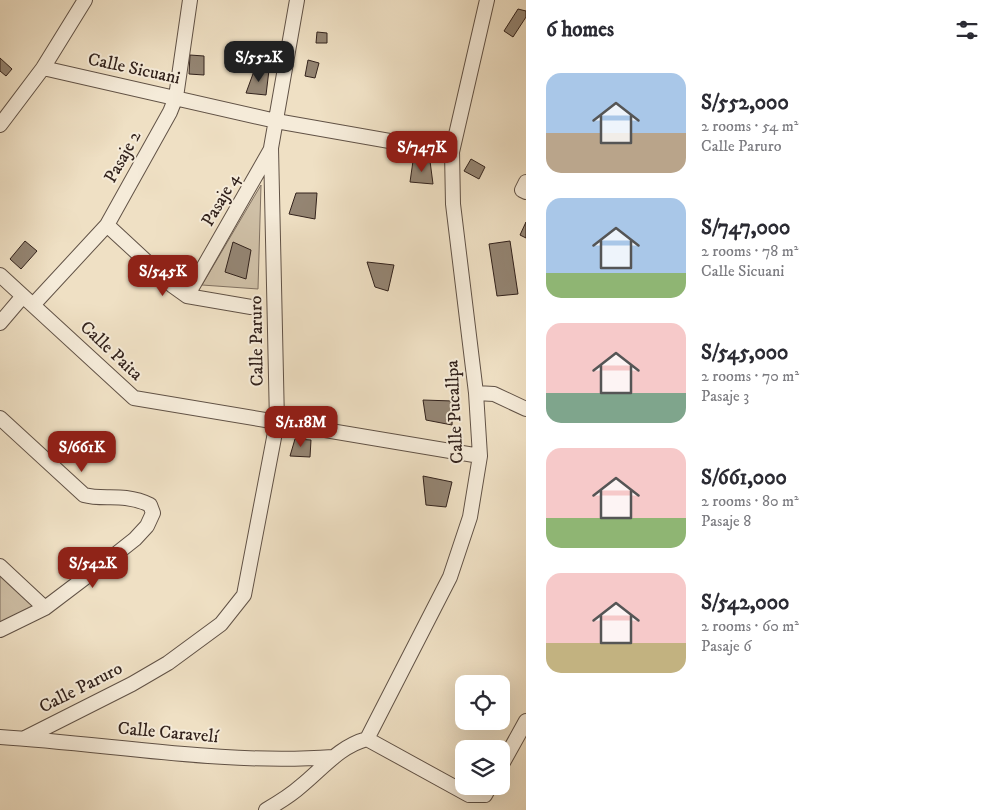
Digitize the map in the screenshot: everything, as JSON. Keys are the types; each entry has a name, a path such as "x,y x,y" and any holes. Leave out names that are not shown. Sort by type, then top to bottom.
{"street":[{"path":"0,125 43,68 85,0"},
{"name":"Pasaje 2","path":"0,323 28,300 107,225 170,112 176,97 190,0"},
{"name":"Calle Paruro","path":"25,738 132,684 168,663 221,624 244,595 277,422 272,148 297,0"},
{"name":"Calle Pucallpa","path":"367,739 450,577 470,517 480,456 476,393 453,204 452,152 487,0"},
{"name":"Calle Sicuani","path":"43,68 276,121 452,152"},
{"name":"Pasaje 4","path":"188,296 272,148"},
{"path":"107,225 173,286 188,296 251,307"},
{"name":"Calle Paita","path":"0,274 134,398 480,456"},
{"path":"476,393 494,394 526,409"},
{"path":"0,418 84,495 138,500 150,505 153,513 147,526 135,539 46,608 0,630"},
{"path":"0,566 46,608"},
{"path":"510,757 520,746 526,721"},
{"name":"Calle Caravelí","path":"0,737 242,759 298,760 333,757"},
{"path":"266,810 300,787 333,757 354,742 367,739 455,787"}],"shaded area":[{"path":"261,185 258,289 202,285"},
{"path":"0,573 37,606 0,625"}],"building":[{"path":"518,9 526,11 526,17 513,37 504,31"},
{"path":"317,32 327,33 327,43 316,43"},
{"path":"231,49 241,50 239,72 229,71"},
{"path":"190,55 204,56 204,75 189,74"},
{"path":"0,58 12,69 6,76 0,71"},
{"path":"308,60 319,63 315,78 305,76"},
{"path":"269,70 266,95 246,93 254,71"},
{"path":"471,159 485,167 479,179 464,171"},
{"path":"413,161 430,161 433,184 410,182"},
{"path":"296,193 317,193 315,219 289,214"},
{"path":"526,222 526,238 520,235"},
{"path":"25,241 37,251 21,269 10,259"},
{"path":"510,241 518,294 497,296 489,244"},
{"path":"233,242 251,250 246,279 225,272"},
{"path":"367,262 394,265 388,291 375,287"},
{"path":"423,400 453,401 452,425 426,420"},
{"path":"295,439 311,440 310,457 290,456"},
{"path":"423,476 452,482 446,507 426,505"}]}
